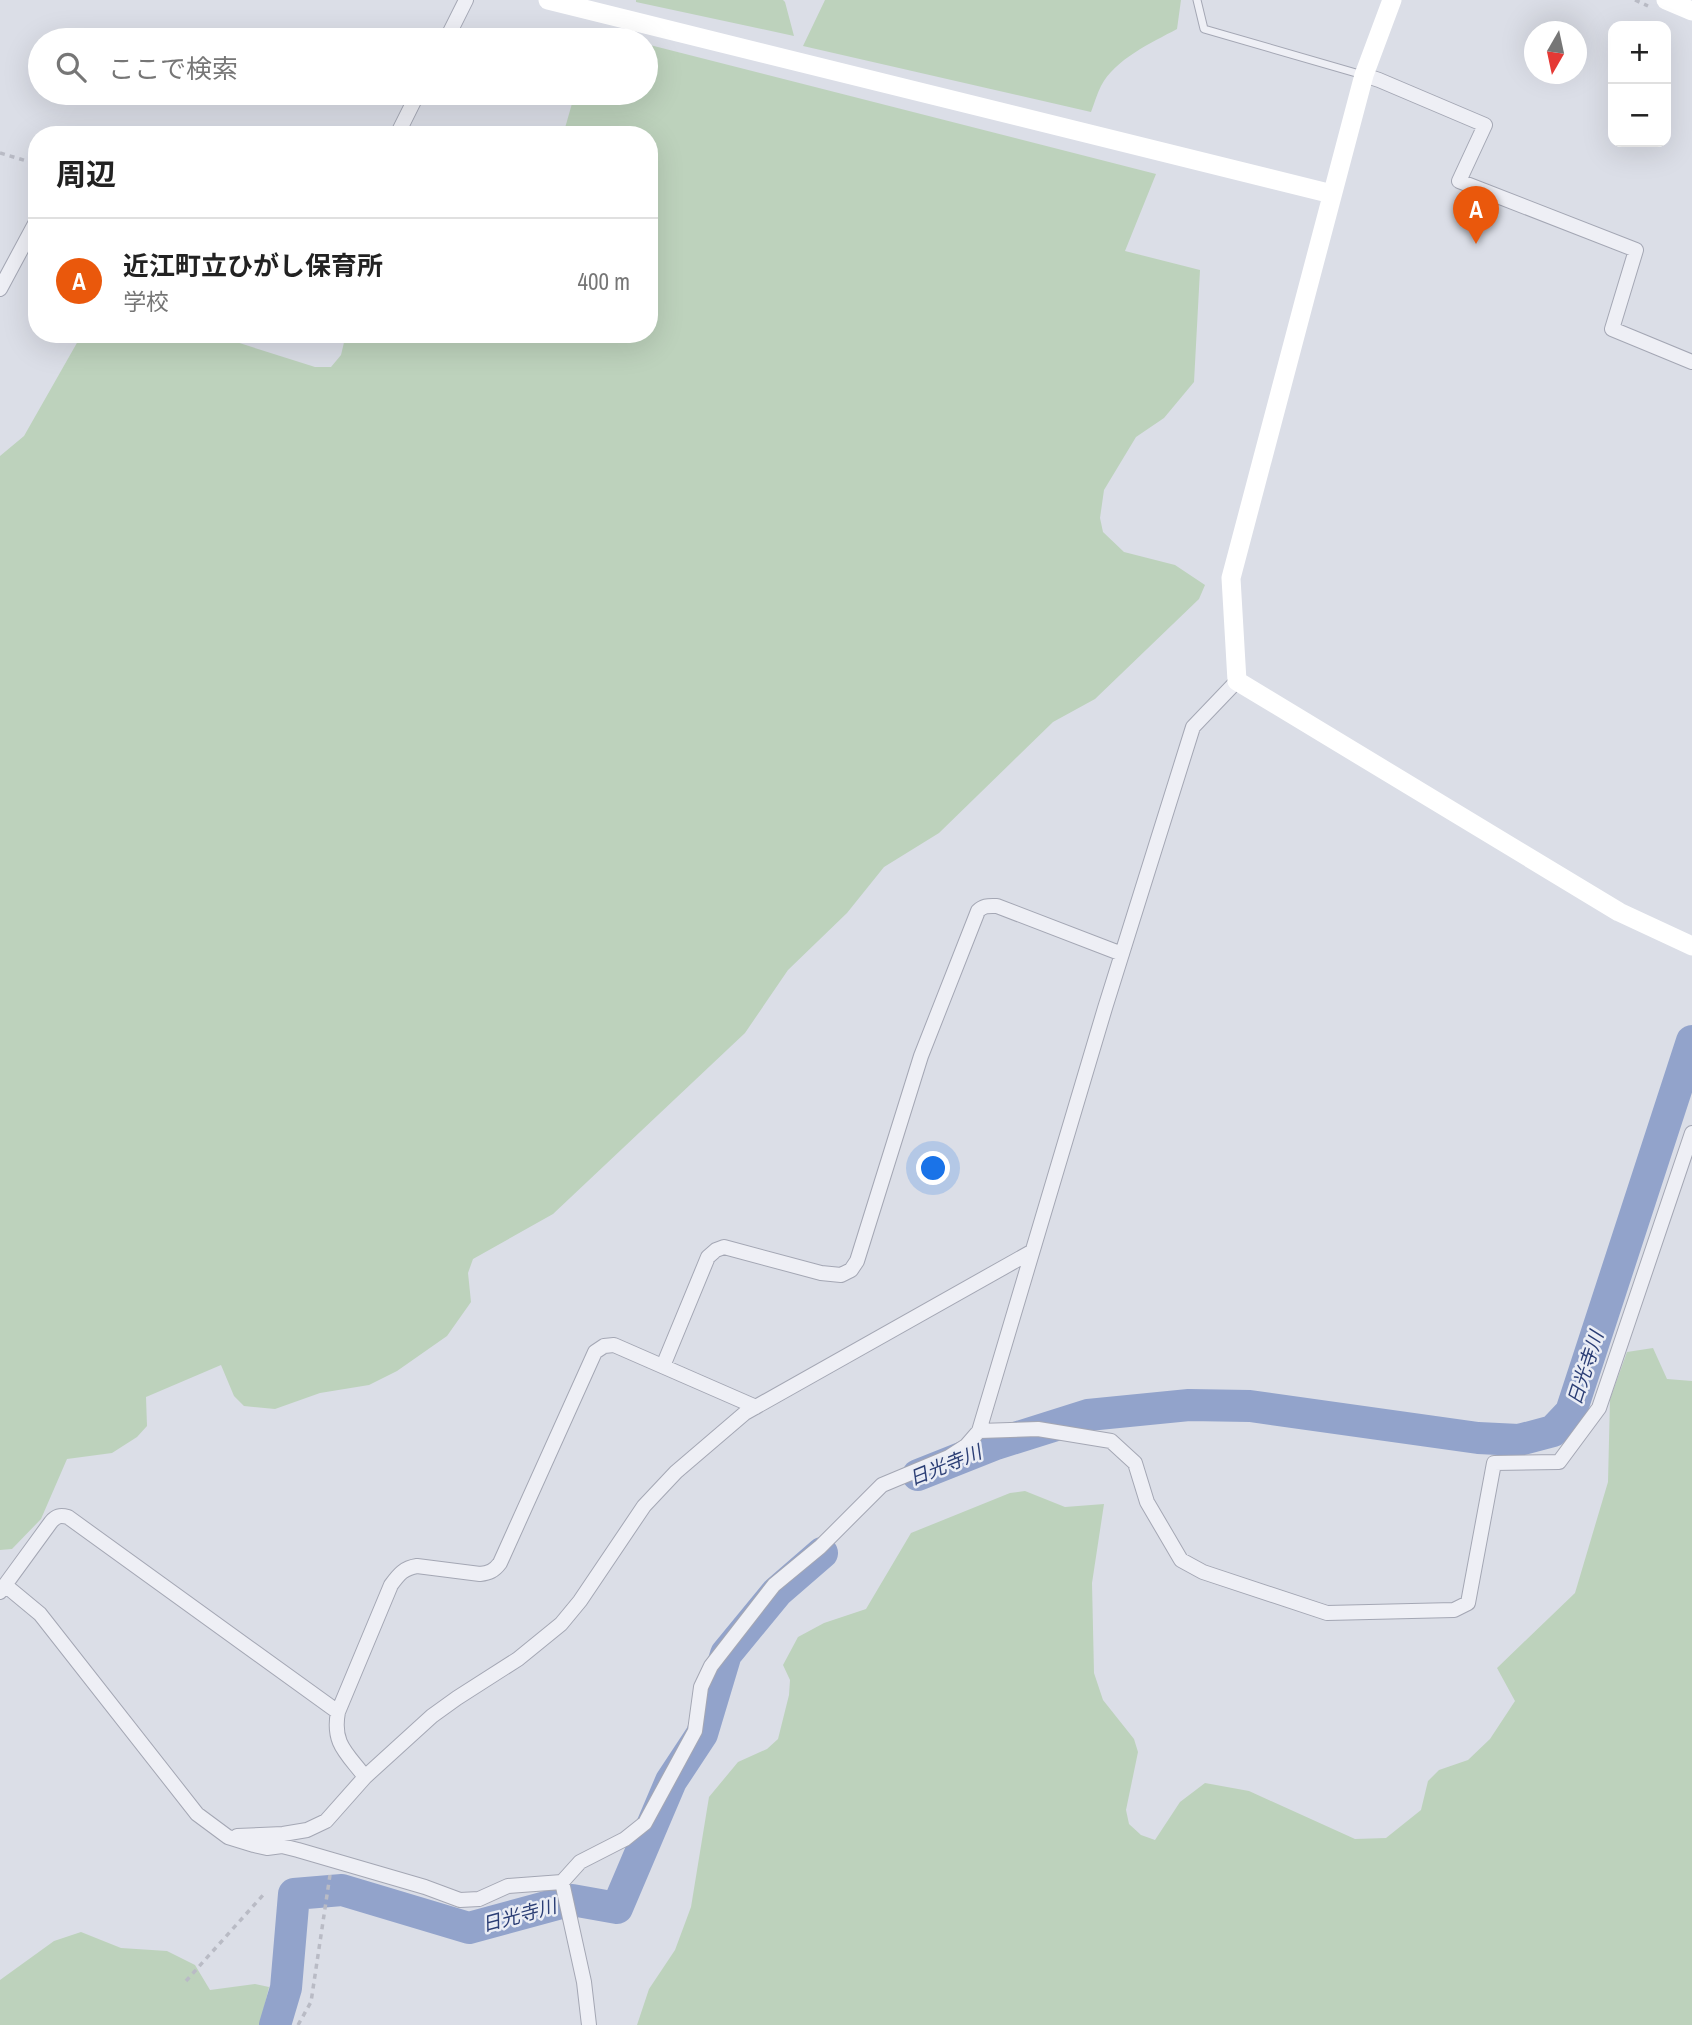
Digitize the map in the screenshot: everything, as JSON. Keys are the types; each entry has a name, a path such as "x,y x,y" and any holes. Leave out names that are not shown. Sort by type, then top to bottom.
{"street":[{"path":"452,28 466,0"},
{"path":"548,0 604,6 1332,194"},
{"path":"338,1712 68,1517 55,1517 3,1589 40,1614 197,1814 228,1837 254,1845 282,1846 425,1887 460,1900 479,1899 508,1886 562,1882 580,1862 625,1839 645,1823 695,1731 701,1687 711,1667 774,1586 820,1547 882,1485 949,1457 966,1446 979,1431 1031,1252 1193,727 1237,681 1231,578 1364,75 1392,0"},
{"path":"1666,0 1692,11"},
{"path":"1364,75 1485,125 1459,181 1636,250 1612,329 1692,362"},
{"path":"402,126 412,105"},
{"path":"0,289 28,236"},
{"path":"1237,681 1619,912 1692,946"},
{"path":"663,1366 708,1257 716,1250 724,1247 821,1273 841,1275 851,1270 857,1261 920,1056 978,911 988,905 997,906 1122,954"},
{"path":"979,1431 1038,1429 1111,1441 1135,1463 1147,1502 1181,1560 1203,1572 1327,1613 1454,1610 1468,1603 1494,1463 1559,1462 1599,1408 1692,1133"},
{"path":"228,1837 283,1834 307,1830 326,1821 365,1777 432,1716 517,1659 561,1624 580,1601 644,1506 676,1472 745,1413 1031,1252"},
{"path":"365,1777 337,1736 335,1727 338,1712 391,1585 407,1567 480,1574 496,1569 595,1352 604,1346 614,1345 756,1407"},
{"path":"562,1882 584,1982 589,2025"}],"lane":[{"path":"1197,0 1204,29 1364,75"}],"path":[{"path":"0,153 28,161"},
{"path":"298,2025 312,2003 332,1860"},
{"path":"187,1981 264,1895"}],"green space":[{"path":"783,0 794,36 636,2"},
{"path":"825,0 1181,0 1177,29 1134,53 1115,68 1101,86 1091,112 803,46"},
{"path":"658,47 1156,174 1125,251 1200,270 1194,382 1164,418 1136,437 1104,490 1100,518 1103,532 1124,552 1175,565 1205,585 1199,599 1095,699 1053,722 939,833 884,867 847,913 788,970 745,1033 553,1214 473,1259 468,1273 471,1302 447,1336 397,1371 369,1385 320,1393 275,1409 244,1406 234,1396 221,1365 146,1397 147,1426 137,1437 112,1453 67,1459 41,1519 12,1549 0,1550 0,456 24,436 77,343 239,343 315,367 331,367 341,355 344,343 658,343 658,126 566,126 572,105 658,105"},
{"path":"1653,1348 1667,1379 1692,1381 1692,2025 637,2025 649,1989 675,1950 691,1907 709,1797 738,1762 767,1749 778,1739 789,1695 790,1680 783,1665 798,1637 824,1623 866,1609 911,1533 1010,1493 1025,1491 1065,1507 1104,1504 1092,1583 1094,1673 1103,1700 1134,1739 1138,1752 1126,1810 1129,1824 1141,1835 1155,1840 1180,1802 1205,1783 1249,1791 1355,1839 1386,1838 1421,1810 1428,1781 1439,1770 1468,1760 1490,1739 1515,1701 1497,1668 1575,1593 1608,1482 1610,1399 1627,1352"},
{"path":"81,1932 121,1948 167,1951 195,1965 210,1990 255,1984 269,1987 260,2025 0,2025 0,1980 54,1941"}],"waterway":[{"name":"日光寺川","path":"918,1475 996,1444 1088,1415 1189,1405 1250,1406 1478,1438 1519,1440 1553,1431 1571,1412 1692,1041"},
{"name":"日光寺川","path":"275,2025 286,1988 294,1894 342,1890 469,1928 572,1900 617,1908 671,1781 702,1734 726,1654 777,1592 822,1553"}],"place":[{"name":"近江町立ひがし保育所","path":"1476,244"}]}
